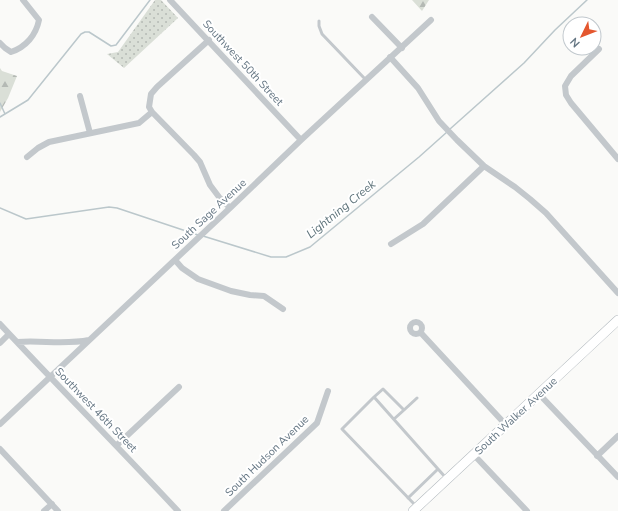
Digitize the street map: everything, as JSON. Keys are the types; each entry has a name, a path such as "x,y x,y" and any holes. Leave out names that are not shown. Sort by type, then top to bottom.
{"main road":[{"name":"South Walker Avenue","path":"415,509 618,320"}],"street":[{"path":"0,43 11,52 17,50 33,36 38,28 39,20 23,0"},
{"name":"Southwest 50th Street","path":"170,0 301,140"},
{"path":"372,17 402,48"},
{"name":"South Sage Avenue","path":"0,424 210,228 301,140 432,20"},
{"path":"209,40 151,94 149,107 197,159 210,185 230,208"},
{"path":"592,56 571,76 565,86 566,95 618,159"},
{"path":"390,57 418,88 439,120 457,140 484,166 515,187 541,208 618,293"},
{"path":"80,96 90,133"},
{"path":"27,157 38,148 49,142 139,123 152,112"},
{"path":"391,244 423,224 484,166"},
{"path":"175,260 182,268 198,279 231,291 264,296 283,309"},
{"name":"Southwest 46th Street","path":"0,324 50,378 117,445 178,511"},
{"path":"421,333 506,425"},
{"path":"0,343 9,334"},
{"path":"17,342 74,342 90,339"},
{"path":"117,445 179,387"},
{"name":"South Hudson Avenue","path":"224,511 317,423 328,391"},
{"path":"539,394 618,478"},
{"path":"597,456 618,436"},
{"path":"0,449 58,511"},
{"path":"474,455 527,511"},
{"path":"44,511 52,504"}],"lane":[{"path":"319,20 319,26 322,34 366,80"},
{"path":"404,410 383,389 342,429 408,498 415,509"},
{"path":"374,397 447,479"},
{"path":"394,419 416,398"},
{"path":"408,498 438,468"}],"green space":[{"path":"155,0 161,0 178,18 124,68 107,54 118,52"},
{"path":"412,0 429,0 422,11"},
{"path":"0,68 2,71 17,76 8,98 0,112"}],"waterway":[{"path":"0,117 28,100 81,34 89,32 111,46 116,45 150,0"},
{"name":"Lightning Creek","path":"450,129 524,63 555,30 587,0"},
{"path":"0,103 5,114"},
{"name":"Lightning Creek","path":"203,236 271,257 286,257 310,247 447,132"},
{"name":"Lightning Creek","path":"0,208 26,219 109,207 117,208 198,235"}]}
